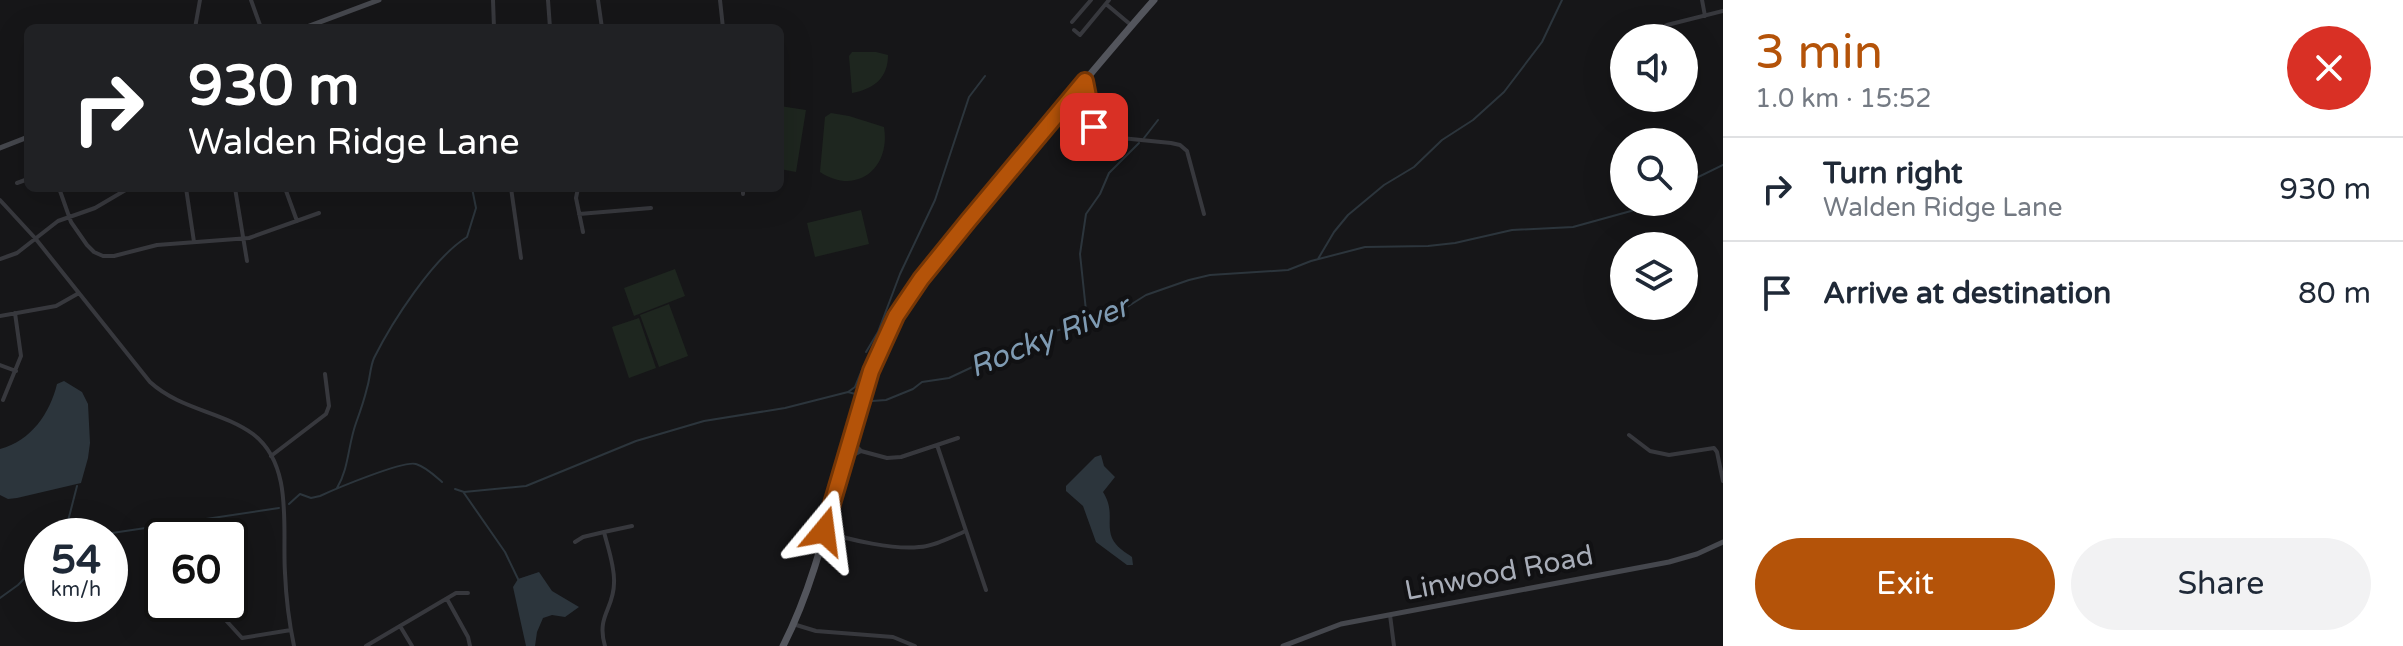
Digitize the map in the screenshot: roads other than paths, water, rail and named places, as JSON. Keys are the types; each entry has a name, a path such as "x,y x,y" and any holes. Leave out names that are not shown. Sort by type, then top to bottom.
{"main road":[{"path":"783,646 824,531 871,371 896,316 921,279 1154,0"}],"street":[{"path":"196,24 200,0"},
{"path":"251,0 260,24"},
{"path":"315,24 379,0"},
{"path":"493,0 494,24"},
{"path":"548,0 550,24"},
{"path":"598,0 601,24"},
{"path":"720,0 723,24"},
{"path":"1072,22 1091,0"},
{"path":"1702,0 1705,16"},
{"path":"1074,30 1080,35 1107,2 1131,25"},
{"path":"1671,24 1723,11"},
{"path":"1085,81 1096,134 1171,143 1187,151 1204,214"},
{"path":"0,148 24,139"},
{"path":"17,183 24,180"},
{"path":"60,192 69,216 87,245 103,256 157,245 244,239 319,213"},
{"path":"0,259 17,253 58,221 95,208 122,192"},
{"path":"187,192 194,242"},
{"path":"236,192 247,261"},
{"path":"286,192 297,221"},
{"path":"512,192 521,258"},
{"path":"577,192 583,232"},
{"path":"0,200 35,238 125,354 159,390 172,399 252,433 271,456 277,467 281,489 285,571 294,646"},
{"path":"579,214 651,208"},
{"path":"0,316 56,306 79,293"},
{"path":"3,400 21,356 15,313"},
{"path":"0,365 16,371"},
{"path":"271,456 326,414 329,406 325,374"},
{"path":"854,427 855,445 861,451"},
{"path":"1629,435 1650,451 1669,455 1714,448 1723,481"},
{"path":"844,461 861,451 895,458 958,438"},
{"path":"937,445 986,590"},
{"path":"575,542 583,537 632,526"},
{"path":"824,531 908,548 922,547 966,531"},
{"path":"604,532 615,581 603,616 601,635 605,646"},
{"name":"Linwood Road","path":"1283,646 1341,624 1669,562 1723,542"},
{"path":"366,646 456,593 468,593"},
{"path":"447,599 470,646"},
{"path":"1390,615 1394,646"},
{"path":"227,622 242,638 291,630"},
{"path":"793,624 816,631 893,637 915,646"},
{"path":"400,626 412,646"}],"waterway":[{"path":"1318,259 1348,215 1384,185 1414,167 1442,140 1473,120 1504,92 1542,42 1562,0"},
{"path":"866,352 878,332 900,274 935,200 969,97 985,76"},
{"path":"1144,138 1158,120"},
{"path":"1087,320 1080,254 1086,214 1100,194 1109,173 1139,143"},
{"name":"Rocky River","path":"1698,177 1723,165"},
{"path":"337,488 374,358 402,309 427,275 467,237 476,208 473,192"},
{"name":"Rocky River","path":"865,396 872,401 886,400 922,382 949,378 1043,334 1111,317 1146,295 1189,280 1210,275 1288,270 1365,247 1455,243 1512,230 1573,227 1613,216"},
{"path":"848,392 855,387 862,370"},
{"name":"Rocky River","path":"455,489 464,492 526,486 636,441 704,421 785,408 848,392 859,395"},
{"name":"Rocky River","path":"289,504 300,494 311,498 320,496 409,464 423,467 442,482"},
{"path":"69,518 77,486"},
{"path":"464,493 505,552 518,579"},
{"name":"Rocky River","path":"128,531 279,508"},
{"name":"Rocky River","path":"0,598 24,579"}]}
